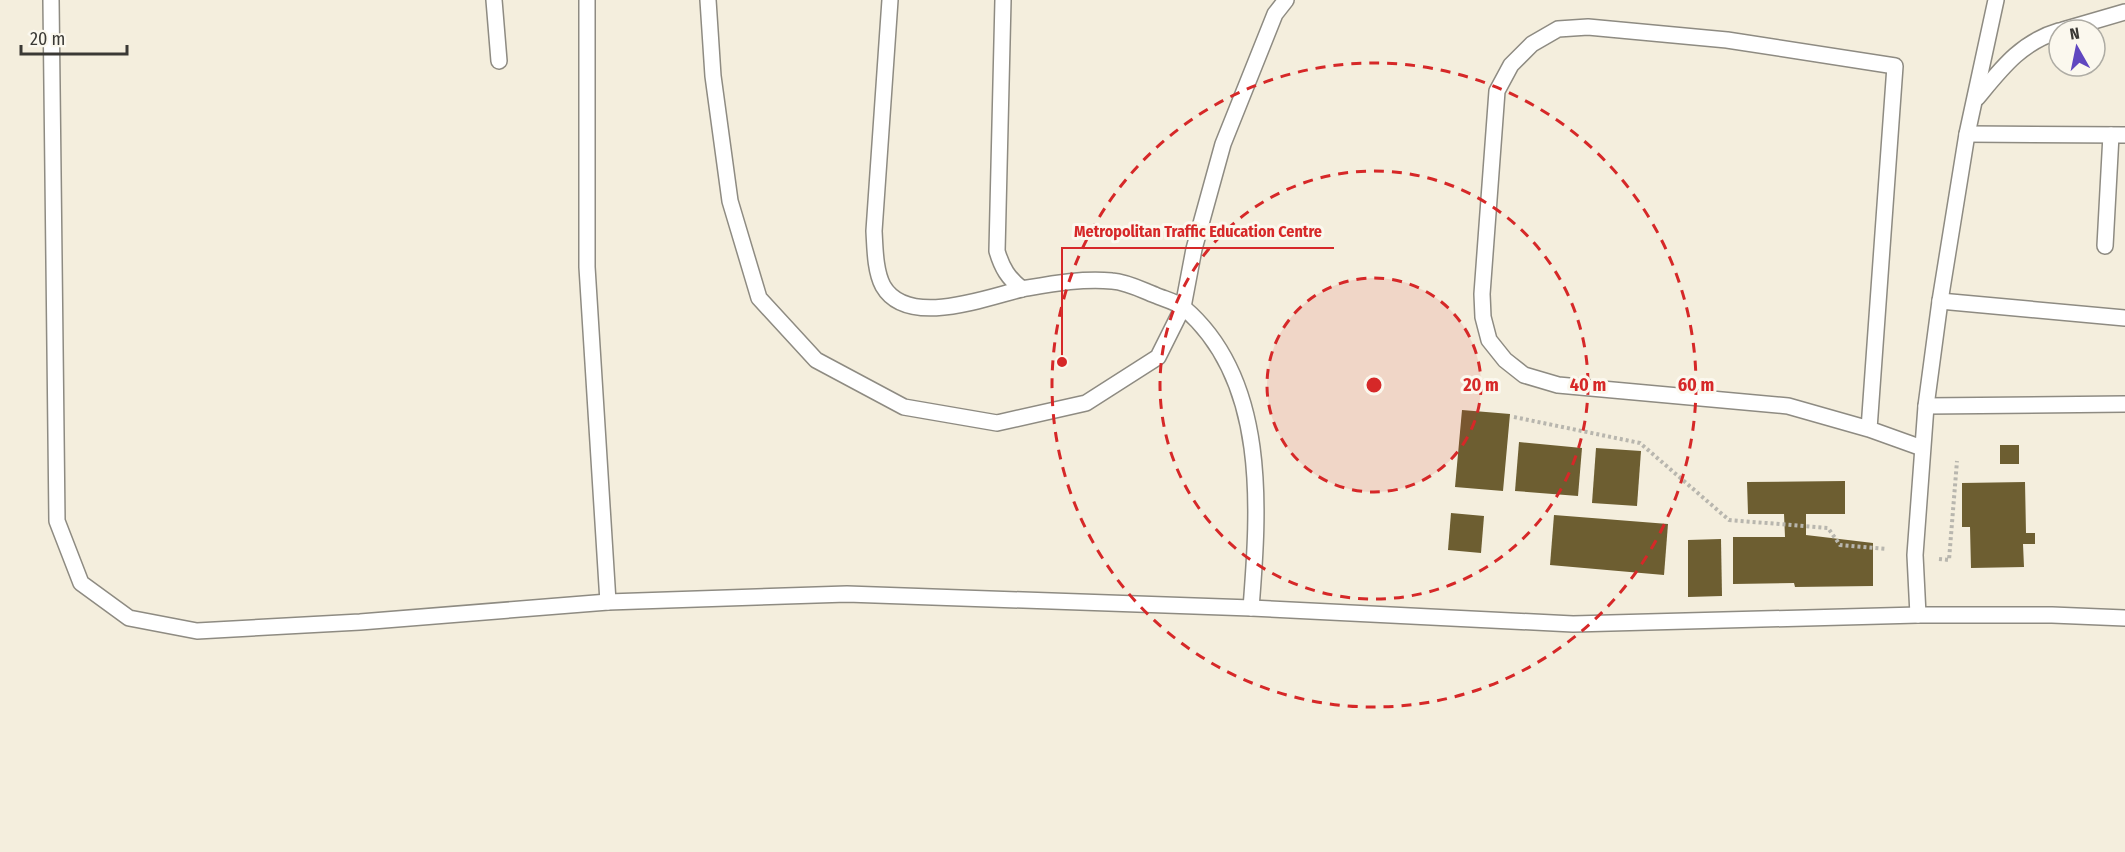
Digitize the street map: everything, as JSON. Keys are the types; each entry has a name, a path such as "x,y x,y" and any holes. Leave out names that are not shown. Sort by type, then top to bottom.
{"lane":[{"path":"51,0 57,521 81,584 129,618 197,631 360,622 608,602 847,594 1251,608 1573,624 1917,615 2052,615 2125,618"},
{"path":"494,0 499,61"},
{"path":"587,0 587,267 608,602"},
{"path":"708,0 713,76 730,201 759,298 816,360 904,407 997,423 1086,403 1158,357 1183,307 1194,249 1223,144 1275,14 1286,0"},
{"path":"890,0 874,231 882,284 891,297 904,304 936,308 1053,283 1115,281 1183,307 1217,344 1241,394 1254,459 1257,536 1251,608"},
{"path":"1003,0 998,251 1001,267 1009,279 1022,289"},
{"path":"1917,615 1915,555 1926,406 1940,301 1967,134 1996,0"},
{"path":"2104,18 2125,12"},
{"path":"1869,429 1895,66 1727,40 1588,27 1558,29 1532,44 1511,65 1497,91 1494,121 1482,294 1483,317 1489,340 1505,360 1524,375 1558,385 1788,406 1869,429 1922,448"},
{"path":"1974,101 2010,59 2047,35"},
{"path":"1967,134 2118,135 2105,246"},
{"path":"1940,301 2125,318"},
{"path":"1926,406 2125,404"}],"path":[{"path":"1515,417 1640,443 1729,520 1828,528 1840,545 1886,549"},
{"path":"1939,567 1938,559 1949,560 1957,461"}],"shaded area":[{"path":"0,0 2125,0 2125,852 0,852"}],"building":[{"path":"1462,410 1510,414 1503,491 1455,487"},
{"path":"1519,442 1582,448 1578,496 1515,491"},
{"path":"2000,445 2019,445 2019,464 2000,464"},
{"path":"1596,448 1641,451 1637,506 1592,503"},
{"path":"1845,481 1845,514 1806,514 1806,535 1873,543 1873,586 1795,587 1794,583 1733,584 1733,537 1785,537 1784,514 1748,514 1747,482"},
{"path":"2025,482 2026,533 2035,533 2035,544 2023,544 2024,567 1971,568 1970,527 1962,527 1962,483"},
{"path":"1451,513 1484,516 1481,553 1448,550"},
{"path":"1554,515 1668,524 1664,575 1550,565"},
{"path":"1721,539 1722,596 1688,597 1688,540"}],"place":[{"name":"Metropolitan Traffic Education Centre","path":"1062,362"}]}
